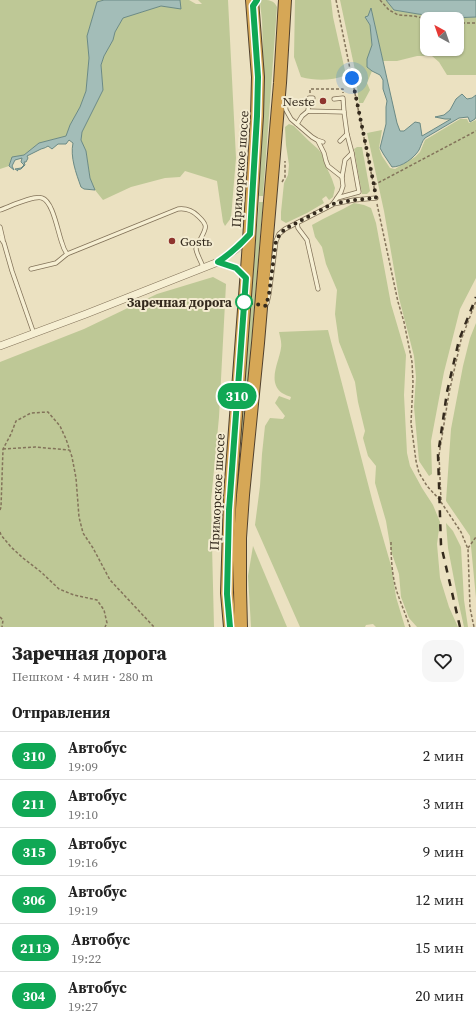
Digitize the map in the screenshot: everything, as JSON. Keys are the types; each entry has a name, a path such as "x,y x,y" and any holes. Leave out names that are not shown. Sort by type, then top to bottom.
{"highway":[{"name":"Приморское шоссе","path":"230,627 227,594 228,538 258,101 254,2"},
{"name":"Приморское шоссе","path":"241,627 240,538 280,83 283,3"},
{"path":"233,448 247,450"}],"street":[{"path":"0,346 218,262 236,249 250,234"},
{"path":"218,262 236,268 246,278"}],"lane":[{"path":"280,83 286,110 291,119 317,140 323,142"},
{"path":"297,124 302,116 308,111 311,98"},
{"path":"334,98 344,98 347,134 352,153 358,192 338,198"},
{"path":"308,111 344,112"},
{"path":"340,141 347,134"},
{"path":"317,140 324,153 328,166 342,177"},
{"path":"258,343 269,294 276,241 285,229 332,204 338,198 343,186 342,177 345,160 352,153"},
{"path":"0,210 29,199 38,197 43,198 47,201 50,207 67,254"},
{"path":"332,204 376,198"},
{"path":"31,270 56,263 67,254 183,208 193,211 204,221 206,225 206,229 196,248 203,267"},
{"path":"297,223 298,228 307,240 318,289"},
{"path":"0,227 12,271 34,334"},
{"path":"0,237 4,243"}],"path":[{"path":"336,0 376,198 412,362 413,382 411,423 416,461 419,472 427,486 441,501 461,532 468,549 470,608 474,627"},
{"path":"380,0 389,10 398,15 420,17"},
{"path":"464,23 476,23"},
{"path":"311,98 310,89 343,89 344,98"},
{"path":"374,185 476,131"},
{"path":"441,501 439,455 449,392 461,340 476,301"},
{"path":"0,510 3,450 16,421 31,412 48,412 60,426 66,439 76,478 79,517 83,533 110,580 154,627"},
{"path":"3,450 35,447 69,450"},
{"path":"0,532 6,541 19,554 59,589 74,595 97,600 104,610 108,623 105,627"},
{"path":"468,549 476,537"},
{"path":"391,542 391,561 397,591 410,627"},
{"path":"0,617 3,620 2,627"}],"green space":[{"path":"0,0 104,0 97,2 87,36 89,58 86,91 66,136 39,143 24,155 12,157 9,166 0,169"},
{"path":"180,0 189,0 196,4 202,4 198,0 228,0 236,158 231,218 225,226 223,222 217,181 185,171 180,177 165,178 131,187 103,200 95,190 90,178 86,151 81,140 82,132 103,90 101,65 104,56 123,18 161,6 180,8"},
{"path":"261,0 271,1 277,7 263,196 259,196 264,84"},
{"path":"295,0 331,0 333,17 346,75 324,80 301,77 294,57"},
{"path":"340,0 386,0 394,10 420,14 420,56 397,61 383,61 371,9 368,17 365,17 370,25 372,45 367,67 372,71 367,83 370,90 363,103 359,103 355,70"},
{"path":"464,17 476,17 476,75 447,75 439,62 432,56 464,56"},
{"path":"460,119 467,119 469,123 476,120 476,278 460,309 444,372 431,441 432,474 429,476 419,461 414,407 416,377 414,356 399,298 384,211 367,133 382,130 379,148 382,156 390,168 395,169 415,157 420,152 425,140"},
{"path":"289,124 294,126 322,154 335,188 333,197 329,200 326,196 322,199 324,203 286,223 281,220 281,212 284,183 288,175 289,165 285,127"},
{"path":"357,147 362,147 370,191 367,194 362,194 354,149"},
{"path":"259,202 263,202 243,441 239,441"},
{"path":"354,203 371,208 376,223 391,304 406,355 404,395 407,453 410,466 433,505 440,522 437,544 440,578 449,607 458,627 417,627 409,618 401,597 399,574 391,551 386,521 375,483 376,466 368,456 363,438 365,431 355,382 339,342 335,314 337,290 326,264 322,247 315,237 312,225"},
{"path":"213,277 226,284 219,417 211,501 214,627 0,627 0,362 84,329 157,294"},
{"path":"476,323 476,598 470,536 446,501 451,429 463,366 470,338"},
{"path":"328,330 373,503 392,569 396,597 405,627 376,627 373,624 366,625 365,627 300,627 255,525 265,426 270,418 283,419 285,416 275,403 279,396 290,400 291,397 282,393 275,383 275,372 281,346 279,332"},
{"path":"446,523 453,531 461,547 464,600 468,627 464,627 458,600 448,548"},
{"path":"253,546 287,627 251,627 248,576"}],"water":[{"path":"104,0 180,0 181,9 161,6 123,18 115,32 113,40 101,65 103,90 82,132 81,140 86,151 90,178 95,190 84,189 81,187 75,171 72,154 73,143 69,140 66,144 58,144 52,149 48,146 27,156 28,158 26,162 24,162 25,165 21,169 17,170 18,171 15,169 21,168 24,165 21,162 22,158 15,160 12,166 14,170 9,166 12,157 24,155 39,143 66,136 86,91 89,58 87,36 97,2"},
{"path":"386,0 476,0 476,17 464,17 464,12 420,12 420,14 394,10"},
{"path":"371,8 400,131 404,131 415,122 420,123 422,136 451,119 435,117 444,115 450,110 456,99 462,94 467,99 476,95 475,119 470,122 468,117 459,118 425,138 414,156 404,164 396,167 392,167 380,148 386,124 387,101 383,89 383,80 380,75 367,67 367,59 372,45 370,25 365,17 368,16"}],"railway":[{"path":"460,627 441,545 438,455 447,392 459,340 476,297"}],"bus line":[{"name":"310","path":"230,627 227,594 229,510 246,278 236,268 218,262 236,249 250,234 258,77 253,6 257,0"}],"place":[{"name":"Neste","path":"323,101"},
{"name":"Gostь","path":"172,241"},
{"name":"Заречная дорога","path":"244,302"}],"route":[{"path":"244,302 266,306 276,241 285,229 332,204 376,198 352,78"}]}
